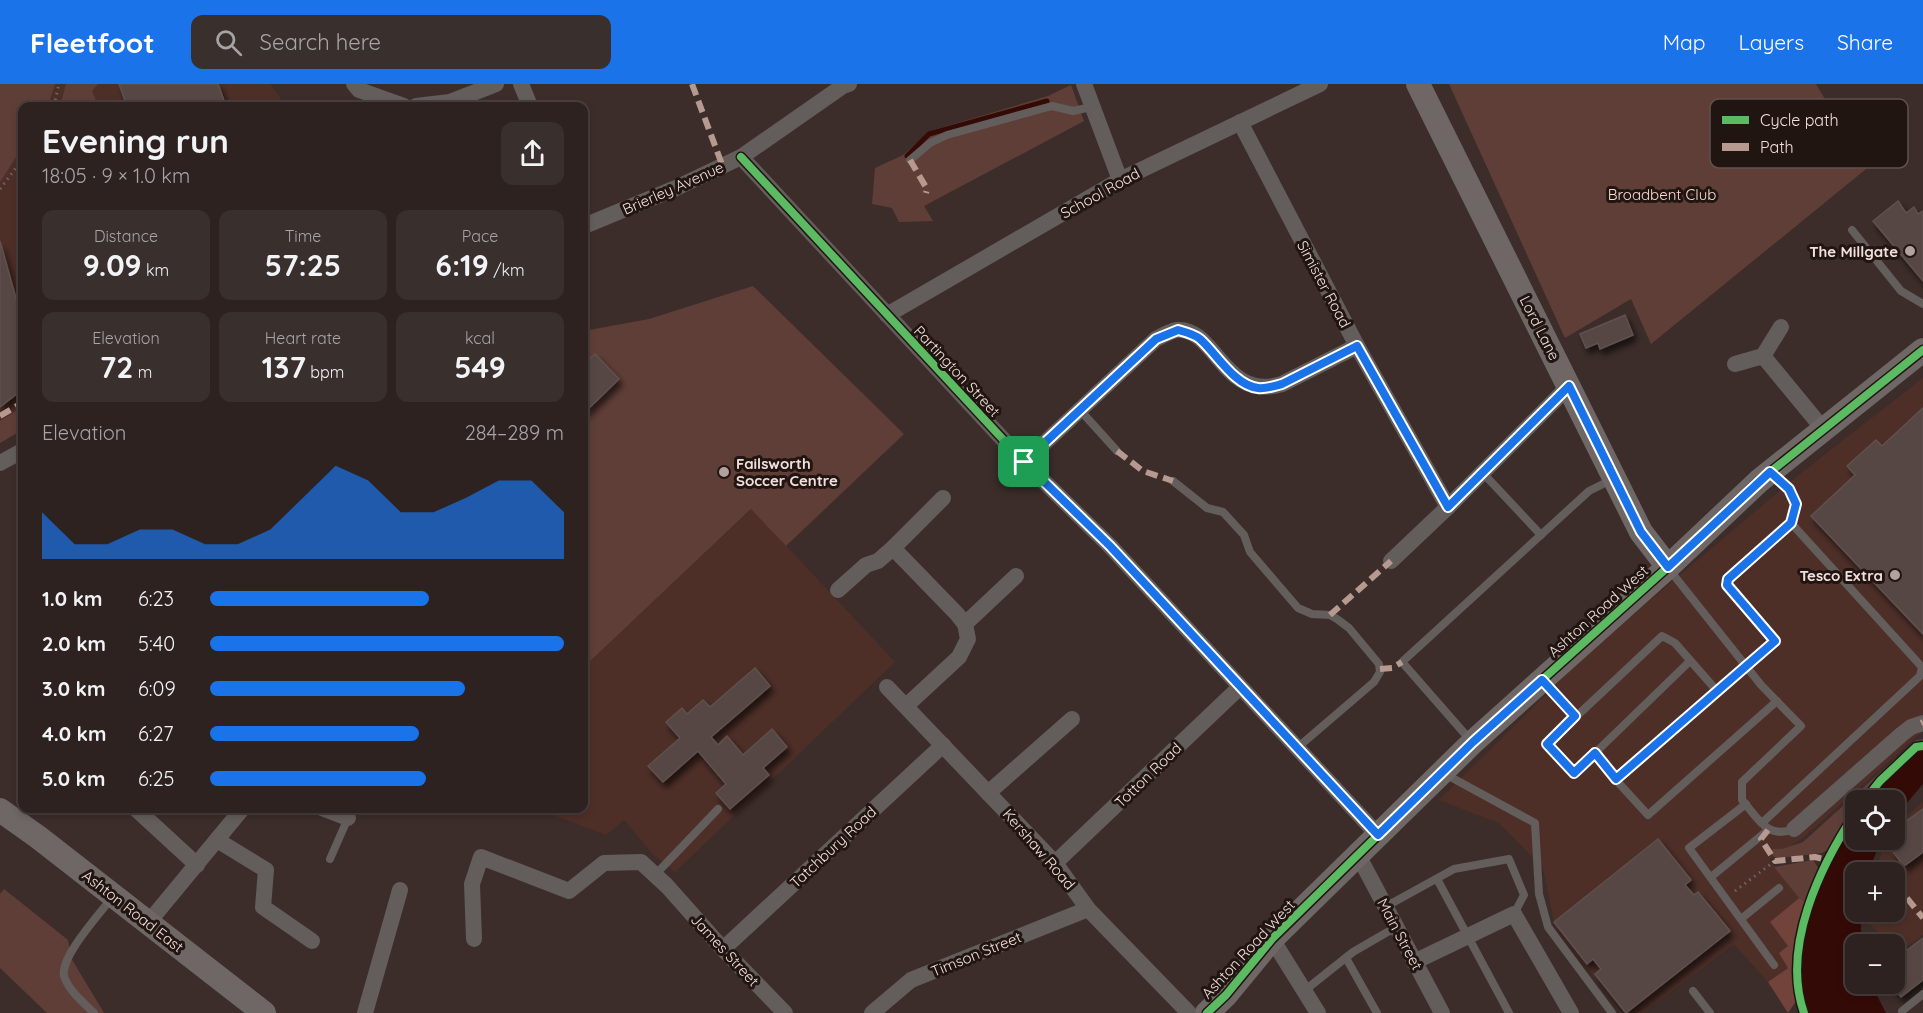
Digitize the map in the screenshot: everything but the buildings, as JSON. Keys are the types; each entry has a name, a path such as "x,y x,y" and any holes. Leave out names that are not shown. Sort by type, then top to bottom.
{"street":[{"path":"354,84 359,90 393,102"},
{"path":"450,102 496,84"},
{"path":"521,84 528,102"},
{"path":"1083,84 1120,180"},
{"name":"School Road","path":"887,315 1120,180 1320,84"},
{"name":"Lord Lane","path":"1418,84 1641,532 1668,567"},
{"name":"Brierley Avenue","path":"588,224 741,158 845,85"},
{"name":"Simister Road","path":"1240,122 1357,346 1448,507"},
{"name":"Partington Street","path":"741,158 1024,462 1110,546 1378,835"},
{"path":"1735,364 1763,356 1781,327"},
{"path":"1024,462 1156,339 1178,330 1198,337 1234,375 1258,388 1270,388 1282,384 1357,346"},
{"name":"Ashton Road West","path":"1208,1013 1226,995 1272,939 1473,742 1770,472 1923,350"},
{"path":"1763,356 1824,430"},
{"path":"1390,561 1448,507 1569,386"},
{"path":"0,463 18,453"},
{"path":"838,590 866,565 878,561 893,548 943,498"},
{"path":"893,548 957,614 964,624 968,639 959,657 906,706"},
{"path":"964,624 1016,576"},
{"name":"Kershaw Road","path":"887,687 1055,863 1088,909 1189,1013"},
{"name":"Totton Road","path":"1055,863 1240,687"},
{"path":"988,793 1072,719"},
{"path":"1794,829 1902,734 1911,727 1923,723"},
{"name":"Tatchbury Road","path":"723,949 943,745"},
{"name":"Ashton Road East","path":"0,810 264,1013"},
{"path":"140,813 197,865"},
{"path":"148,923 239,813"},
{"path":"335,813 348,818"},
{"path":"217,840 266,870 263,907 312,941"},
{"name":"Main Street","path":"1358,855 1442,1013"},
{"path":"474,939 472,884 481,857 568,891 604,863 641,862 661,880"},
{"name":"James Street","path":"661,880 785,1013"},
{"path":"365,1013 400,890"},
{"name":"Timson Street","path":"872,1013 911,980 1088,909"},
{"path":"1414,962 1514,914 1571,1013"},
{"path":"1272,939 1318,1013"}],"lane":[{"path":"910,160 930,143 947,135 1052,106 1073,111 1091,107"},
{"path":"1851,230 1901,291 1923,304"},
{"path":"1079,409 1117,451"},
{"path":"1482,472 1541,535"},
{"path":"1616,779 1775,641 1727,585 1728,579 1791,523 1796,504 1789,489 1770,472"},
{"path":"1473,742 1402,662 1589,491 1615,478"},
{"path":"1173,481 1207,508 1223,512 1244,535 1250,552 1298,608 1312,614 1330,615 1337,619 1348,628 1379,664 1380,672 1374,682 1298,748"},
{"path":"1711,877 1920,676 1922,667 1791,523"},
{"path":"1668,567 1746,666 1801,726 1742,782 1742,800 1765,827 1785,833 1794,829"},
{"path":"1690,661 1574,773 1547,744 1662,636 1675,643 1717,692"},
{"path":"1542,680 1575,716"},
{"path":"1595,753 1648,815 1777,701"},
{"path":"1442,772 1535,823 1539,894 1548,927 1612,1013"},
{"path":"1746,804 1689,848 1774,965"},
{"path":"661,880 718,809"},
{"path":"330,859 348,818"},
{"path":"1385,907 1454,869 1509,859 1524,895 1514,914"},
{"path":"1437,879 1509,1013"},
{"path":"1741,919 1779,888"},
{"path":"94,1013 68,984 64,975 64,966 74,947 113,896"},
{"path":"1304,991 1346,958 1396,927"},
{"path":"1346,958 1377,1013"},
{"path":"1693,991 1710,1013"},
{"path":"1902,1011 1923,994"}],"path":[{"path":"55,102 59,84"},
{"path":"0,189 18,165"},
{"path":"1725,898 1775,861"}],"shaded area":[{"path":"0,84 270,84 283,102 18,102 18,432 0,443"},
{"path":"1923,378 1923,731 1857,790 1845,790 1845,801 1803,838 1769,860 1799,898 1770,922 1788,946 1788,968 1768,982 1734,944 1644,1013 1624,1013 1556,931 1543,868 1499,823 1439,800 1589,652 1796,477"},
{"path":"752,509 895,662 675,872 652,853 624,820 606,835 548,813 588,813 588,663"},
{"path":"1923,748 1923,784 1905,805 1905,790 1878,790 1917,749"},
{"path":"1923,802 1923,935 1905,948 1905,934 1880,934 1867,922 1905,922 1905,862 1879,862 1882,850 1905,850 1905,817"},
{"path":"1845,834 1845,850 1877,850 1872,862 1845,862 1845,922 1861,922 1861,934 1845,934 1845,994 1876,994 1886,1013 1807,1013 1802,988 1802,962 1810,911 1829,862"},
{"path":"1799,898 1807,903 1796,951 1797,1000 1788,1013 1768,982 1788,968 1779,953 1788,946 1770,922"}],"green space":[{"path":"0,84 55,84 49,102 18,102 18,154 0,182"},
{"path":"66,84 98,84 92,91 96,102 61,102"},
{"name":"Broadbent Club","path":"1449,84 1816,84 1825,99 1710,99 1710,168 1866,169 1651,344 1631,299 1565,338"},
{"path":"1071,85 1084,121 924,206 933,221 899,222 892,208 872,204 875,168 903,155 930,131 1048,96"},
{"name":"Failsworth Soccer Centre","path":"753,286 904,434 786,546 751,509 588,663 588,330 649,319"},
{"path":"18,410 18,432 0,443 0,421"},
{"path":"1923,739 1923,744 1915,744 1869,790 1861,790 1916,740"},
{"path":"1845,804 1845,823 1829,849 1822,853 1780,858 1774,857 1771,852 1773,849 1782,849 1803,842"},
{"path":"1813,860 1819,869 1807,903 1799,898 1774,867"},
{"path":"4,889 68,940 71,958 104,1013 47,1013 0,968 0,894"}],"waterway":[{"path":"907,156 929,134 1047,101"}],"marked path":[{"path":"692,84 723,167"},
{"path":"910,160 927,189 926,193"},
{"path":"0,416 18,405"},
{"path":"1117,451 1143,471 1173,481"},
{"path":"1330,615 1391,561"},
{"path":"1380,669 1392,668 1402,662"},
{"path":"1768,830 1761,839 1775,861 1815,857 1827,860"},
{"path":"1907,898 1923,918"}],"cycle path":[{"path":"741,157 1024,462 1110,546 1378,835"},
{"path":"1207,1013 1226,995 1272,939 1473,742 1668,567 1759,481 1923,350"},
{"path":"1873,790 1916,747 1923,746"},
{"path":"1804,1013 1798,988 1797,961 1801,935 1818,882 1845,828"}],"place":[{"name":"The Millgate","path":"1910,251"},
{"name":"Failsworth Soccer Centre","path":"724,472"},
{"name":"Tesco Extra","path":"1895,575"}],"route":[{"path":"1178,330 1198,337 1234,375 1258,388 1270,388 1282,384 1357,346 1448,507 1569,386 1641,532 1668,567 1770,472 1789,489 1796,504 1796,510 1791,523 1728,579 1727,585 1775,641 1616,779 1595,753 1574,773 1547,744 1575,716 1542,680 1473,742 1378,835 1110,546 1024,462 1156,339 1178,330"}]}
